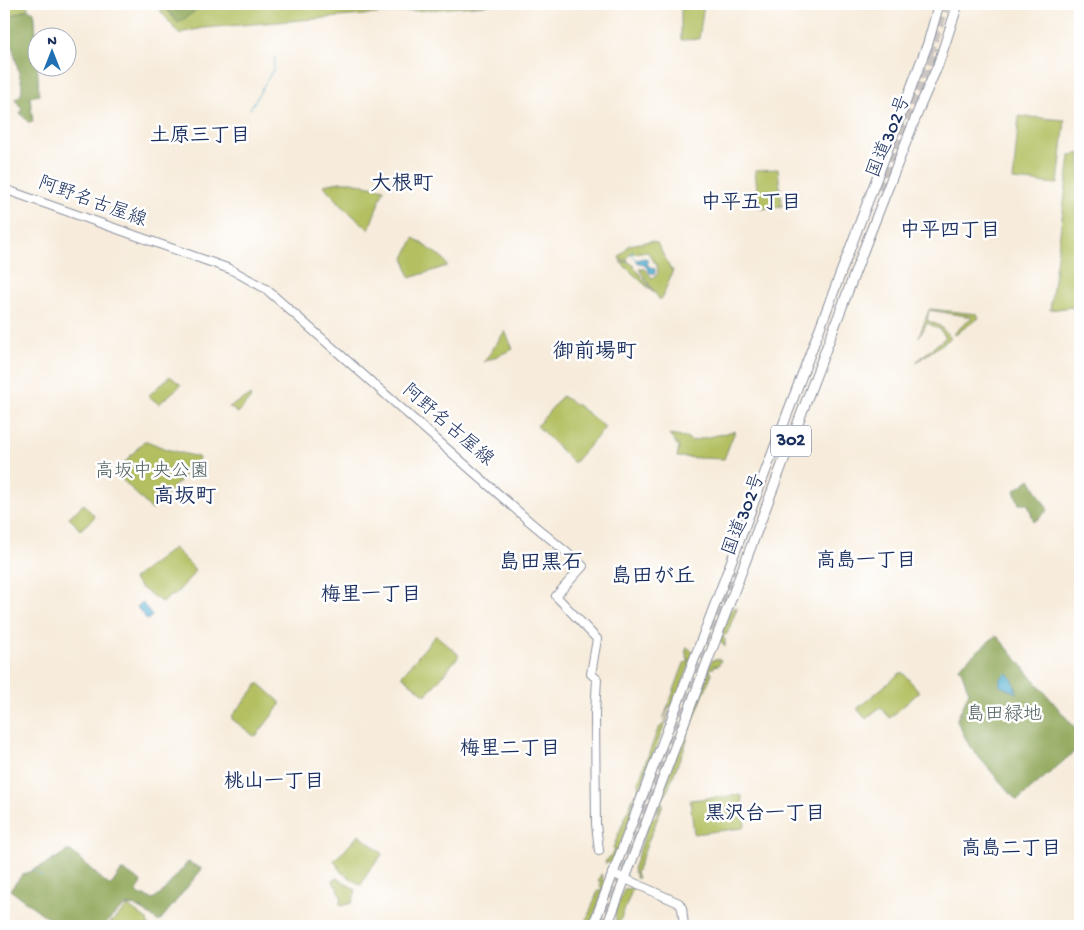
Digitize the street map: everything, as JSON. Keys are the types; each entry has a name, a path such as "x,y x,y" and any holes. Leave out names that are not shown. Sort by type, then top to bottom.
{"highway":[{"name":"国道302号","path":"592,926 928,43 939,4"},
{"name":"国道302号","path":"607,926 867,241 938,65 958,4"},
{"path":"612,873 631,852 642,834"},
{"path":"597,914 625,878"}],"main road":[{"name":"阿野名古屋線","path":"4,189 230,268 266,289 529,521 583,566 556,596 597,639 591,674 597,679 595,714 596,807 599,851"},
{"path":"612,873 679,903 682,908 684,926"}],"green space":[{"path":"14,4 27,4 28,9 9,17 4,16 4,10"},
{"path":"155,4 497,4 204,28 184,32 180,35"},
{"path":"162,4 193,4 194,12 178,23"},
{"path":"334,4 407,4 407,5 334,8"},
{"path":"681,4 704,4 699,39 681,40"},
{"path":"28,9 34,12 36,28 28,28 28,78 38,78 39,95 30,97 33,122 29,123 20,113 22,109 15,99 21,95 22,85 12,45 7,46 4,37 4,16 9,17"},
{"path":"1019,116 1065,120 1058,184 1013,180"},
{"path":"1080,153 1080,306 1050,310 1070,156"},
{"path":"778,169 782,206 761,209 759,207 755,170"},
{"path":"352,182 384,189 369,229 346,210 323,185"},
{"path":"414,238 444,259 447,266 410,278 404,258"},
{"path":"651,241 657,243 671,270 673,270 662,299 659,299 639,269 645,269 652,278 658,274 657,265 649,253 631,253 627,258 628,261 620,260 619,258 629,245"},
{"path":"620,262 629,262 633,265 654,293"},
{"path":"929,310 977,314 979,318 954,335 972,317"},
{"path":"929,310 927,320 940,326 951,338 916,362 946,337 939,329 927,323 919,337"},
{"path":"505,331 513,349 484,362"},
{"path":"170,376 181,385 159,404 148,396"},
{"path":"251,395 250,399 238,413 229,407"},
{"path":"562,396 580,407 605,427 574,463 537,426"},
{"path":"735,431 724,459 677,457 679,447 669,435 688,438 691,441"},
{"name":"高坂中央公園","path":"144,441 198,457 199,459 152,510 117,474 117,471"},
{"path":"1030,479 1048,510 1034,522 1028,504 1019,504 1014,491"},
{"path":"84,504 95,517 80,530 69,517"},
{"path":"174,548 194,568 194,573 175,595 170,596 163,603 140,587 133,579"},
{"path":"736,607 727,634 723,637 725,647 719,640 730,611"},
{"path":"435,636 458,654 458,657 427,694 424,694 402,676"},
{"name":"島田緑地","path":"995,636 998,637 1080,734 1080,747 1018,800 970,747 958,723 957,719 969,692 959,667","holes":["1008,674 1017,690 1009,690 1001,686"]},
{"path":"687,647 694,653 675,702 668,709 663,720 684,663 689,660 685,653"},
{"path":"712,660 721,660 718,666 715,665 714,668 711,668 710,671 712,673 689,731 693,718 693,709"},
{"path":"900,673 903,673 918,690 918,693 890,718 880,707 866,719 858,708"},
{"path":"258,684 280,702 280,705 257,735 254,736 232,719 232,716"},
{"path":"670,711 639,792 638,783 658,729 665,723"},
{"path":"690,718 686,731 687,741 666,794 660,801 655,813"},
{"path":"635,793 632,812 614,862 605,863 614,852 615,849 613,848"},
{"path":"742,796 745,826 743,828 694,834 690,800"},
{"path":"661,803 663,804 636,873 638,878 636,878 633,869 650,821 657,814"},
{"path":"359,835 381,852 382,855 370,869 361,885 341,872 334,860"},
{"path":"67,851 71,851 109,885 112,884 121,871 125,871 141,882 137,892 141,896 152,899 160,895 188,862 202,869 159,922 141,909 129,905 119,911 103,926 59,926 10,890 22,875 50,862"},
{"path":"601,874 606,883 590,926 584,926 598,891 601,891 602,888 600,886 601,882 598,881"},
{"path":"337,878 356,890 352,903 341,906 339,901 342,900 333,880"},
{"path":"633,888 618,926 614,926 616,920 615,913 624,889"},
{"path":"128,906 148,921 147,923 150,926 107,926"}],"water":[{"path":"647,259 648,266 655,269 655,274 650,273 646,266 637,262 637,260"},
{"path":"142,602 152,616 147,620 137,607"},
{"path":"1006,673 1012,679 1017,693 1000,686 1000,679"}],"waterway":[{"path":"250,109 273,70 275,57"},
{"path":"632,251 632,255 637,260"},
{"path":"34,870 41,876"}],"tunnel":[{"path":"928,54 946,4"},
{"path":"882,191 937,48"},
{"path":"601,926 737,571"}],"district":[{"name":"土原三丁目","path":"200,137"},
{"name":"大根町","path":"402,185"},
{"name":"中平五丁目","path":"751,204"},
{"name":"中平四丁目","path":"950,232"},
{"name":"御前場町","path":"595,353"},
{"name":"高坂町","path":"185,498"},
{"name":"高島一丁目","path":"866,562"},
{"name":"島田黒石","path":"541,564"},
{"name":"島田が丘","path":"653,578"},
{"name":"梅里一丁目","path":"371,596"},
{"name":"梅里二丁目","path":"510,750"},
{"name":"桃山一丁目","path":"274,783"},
{"name":"黒沢台一丁目","path":"765,815"},
{"name":"高島二丁目","path":"1011,850"}]}
